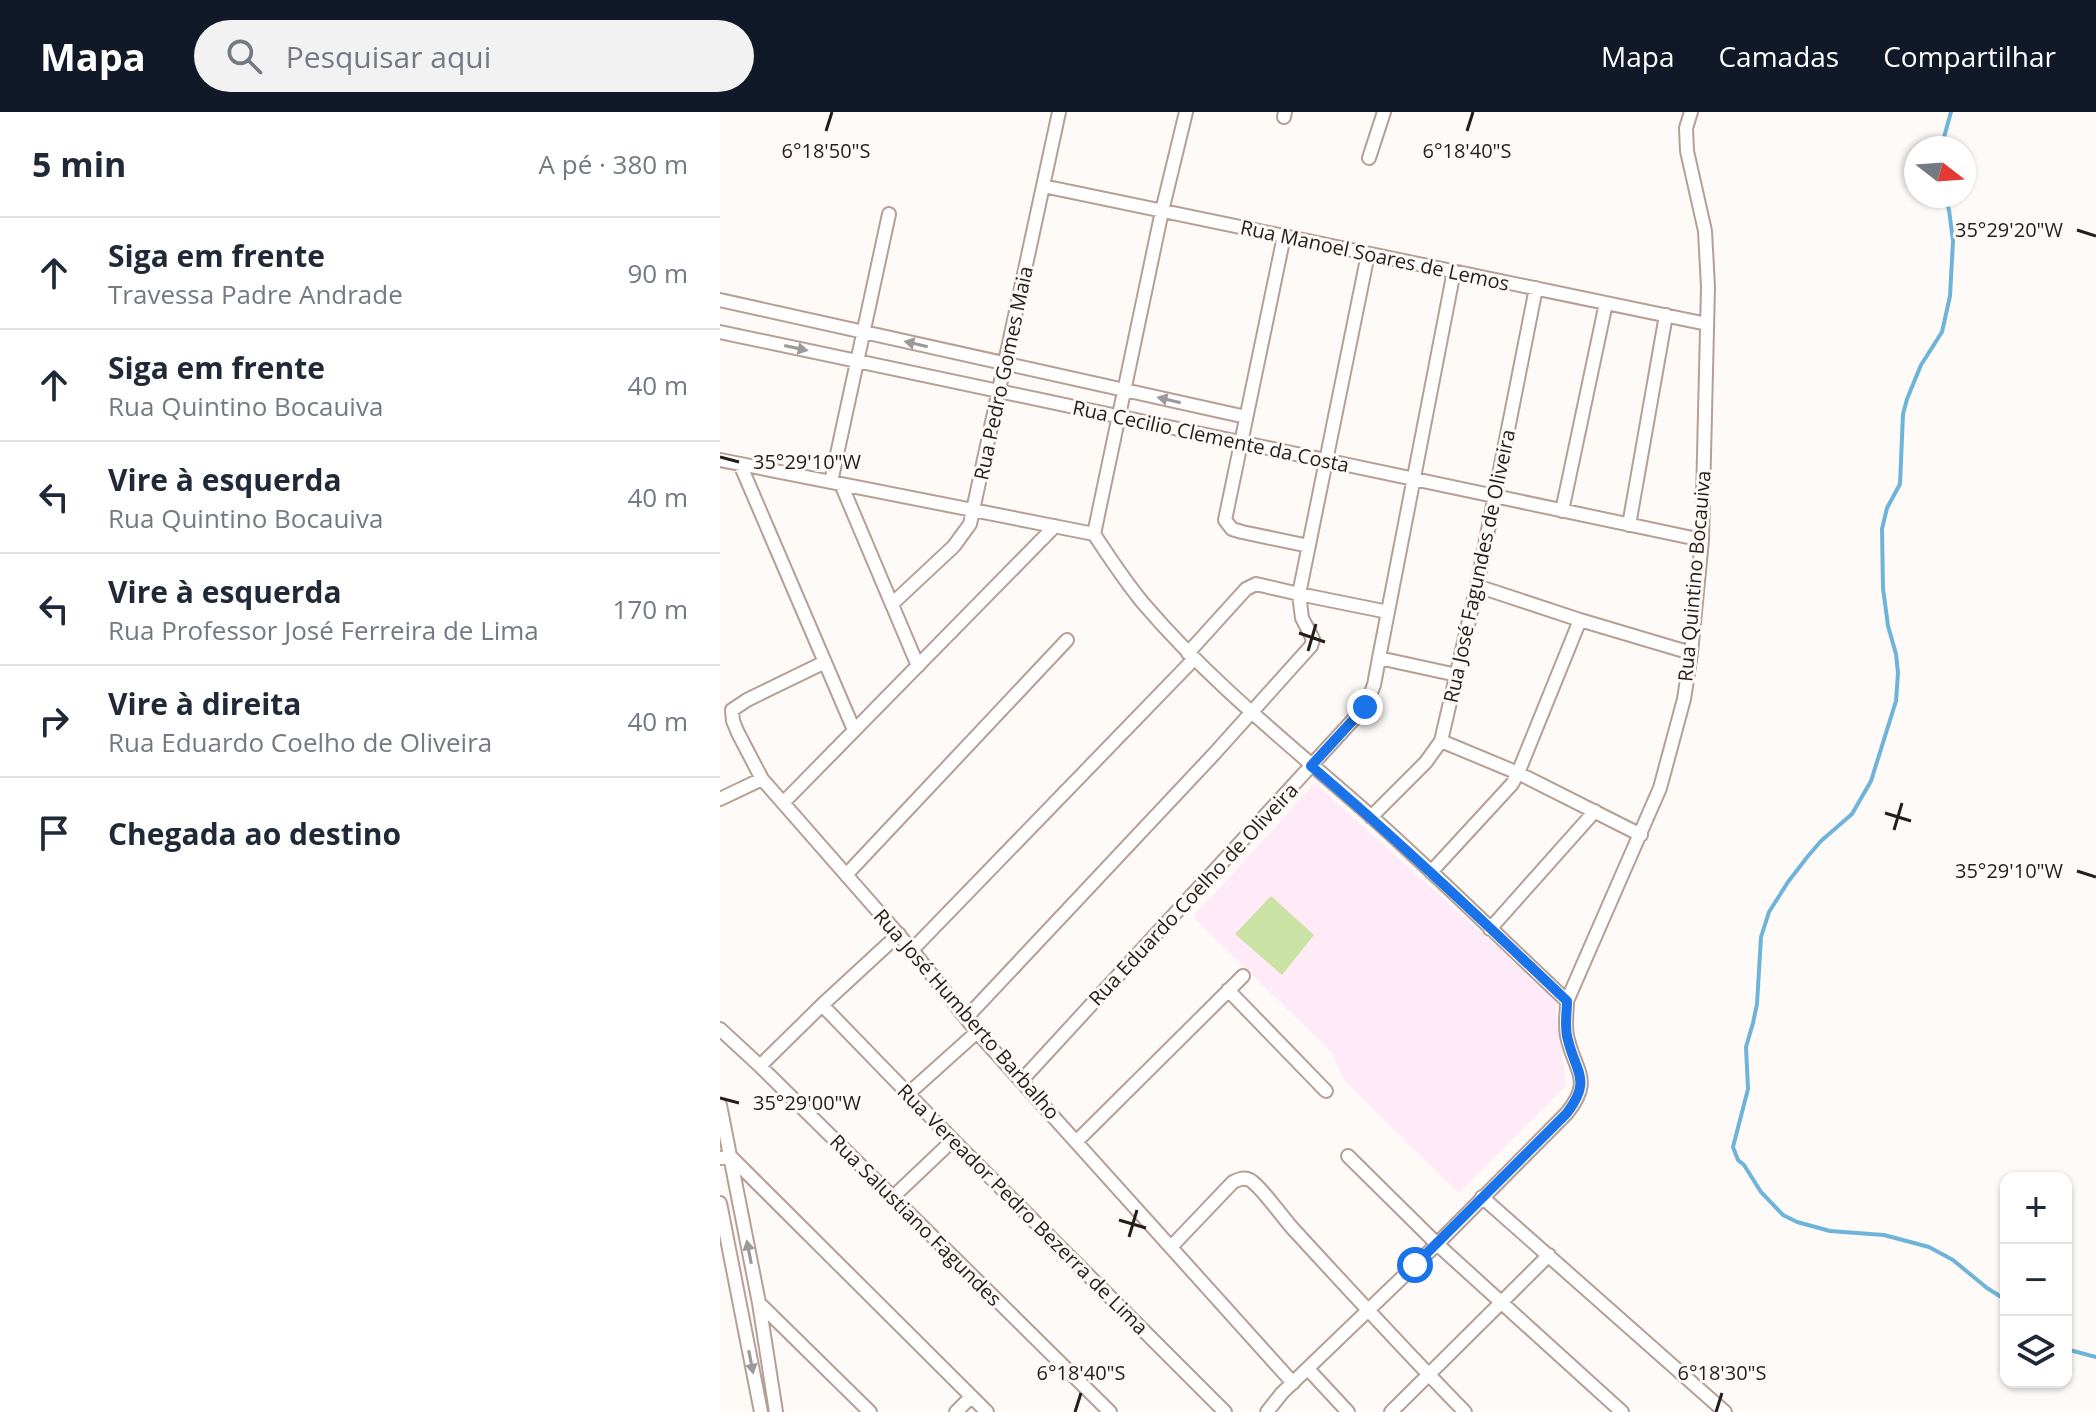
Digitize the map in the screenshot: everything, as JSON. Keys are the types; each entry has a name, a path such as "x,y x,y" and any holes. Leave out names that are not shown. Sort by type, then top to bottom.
{"street":[{"name":"Rua Pedro Gomes Maia","path":"892,604 961,538 975,510 1059,112"},
{"path":"1094,534 1186,112"},
{"path":"1369,158 1384,112"},
{"name":"Rua Quintino Bocauiva","path":"1267,1412 1567,1113 1579,1094 1581,1077 1566,1032 1567,1001 1660,788 1684,699 1691,653 1702,540 1708,254 1685,138 1691,112"},
{"name":"Rua Manoel Soares de Lemos","path":"1043,186 1707,324"},
{"path":"889,214 857,361 836,483 918,666"},
{"path":"1284,236 1225,520 1232,529 1309,546"},
{"path":"966,1018 1311,646 1313,639 1302,618 1299,594 1368,254"},
{"path":"1454,271 1379,658 1457,675"},
{"name":"Rua José Fagundes de Oliveira","path":"1371,817 1426,762 1441,741 1477,586 1536,288"},
{"name":"Rua Cecilio Clemente da Costa","path":"720,300 1246,417"},
{"path":"1562,511 1606,303"},
{"path":"1629,525 1666,315"},
{"name":"Rua Cecilio Clemente da Costa","path":"720,332 1702,540"},
{"path":"720,460 1094,534 1142,601 1191,656 1251,714 1431,872 1567,1001"},
{"path":"740,464 854,730"},
{"path":"783,803 1055,526"},
{"path":"912,950 1191,656 1246,589 1256,584 1388,612"},
{"path":"1477,586 1691,653"},
{"path":"1431,872 1512,784 1580,620"},
{"path":"846,875 1067,640"},
{"name":"Rua Eduardo Coelho de Oliveira","path":"1021,1081 1365,707 1374,685 1379,658"},
{"name":"Rua José Humberto Barbalho","path":"825,662 732,710 738,733 762,779 899,934 977,1032 1293,1383"},
{"path":"1441,741 1518,773 1641,835"},
{"path":"720,799 762,779"},
{"path":"1490,929 1595,811"},
{"path":"760,1066 899,934"},
{"path":"1077,1141 1243,976"},
{"path":"1228,990 1326,1091"},
{"name":"Rua Vereador Pedro Bezerra de Lima","path":"822,1005 1225,1412"},
{"name":"Rua Salustiano Fagundes","path":"720,1029 1110,1412"},
{"path":"909,1093 977,1032"},
{"path":"720,1105 725,1157 755,1282 776,1412"},
{"path":"893,1197 953,1140"},
{"path":"1348,1156 1437,1244 1622,1412"},
{"path":"725,1157 987,1412"},
{"path":"1171,1247 1237,1179 1249,1180 1465,1412"},
{"path":"1482,1197 1725,1412"},
{"path":"720,1203 761,1412"},
{"path":"1391,1412 1549,1255"},
{"path":"737,1287 755,1282"},
{"path":"759,1303 870,1412"},
{"path":"1308,1369 1348,1412"},
{"path":"956,1412 971,1397"}],"shaded area":[{"path":"1315,783 1555,999 1566,1086 1459,1193 1344,1080 1332,1053 1193,917"}],"green space":[{"path":"1271,896 1314,935 1282,975 1235,934"}],"waterway":[{"path":"1944,136 1951,112"},
{"path":"1948,208 1953,241 1950,296 1942,332 1921,365 1907,399 1903,414 1900,484 1887,508 1882,529 1883,588 1898,673 1896,701 1871,781 1852,814 1808,856 1769,912 1761,937 1757,1004 1746,1047 1748,1089 1733,1147 1738,1160 1761,1192 1783,1215 1830,1231 1884,1235 1929,1247 1953,1260 2000,1296"},
{"path":"2072,1351 2096,1357"}],"route":[{"path":"1365,707 1311,766 1431,872 1567,1001 1568,1043 1581,1077 1579,1094 1567,1113 1415,1265"}]}
